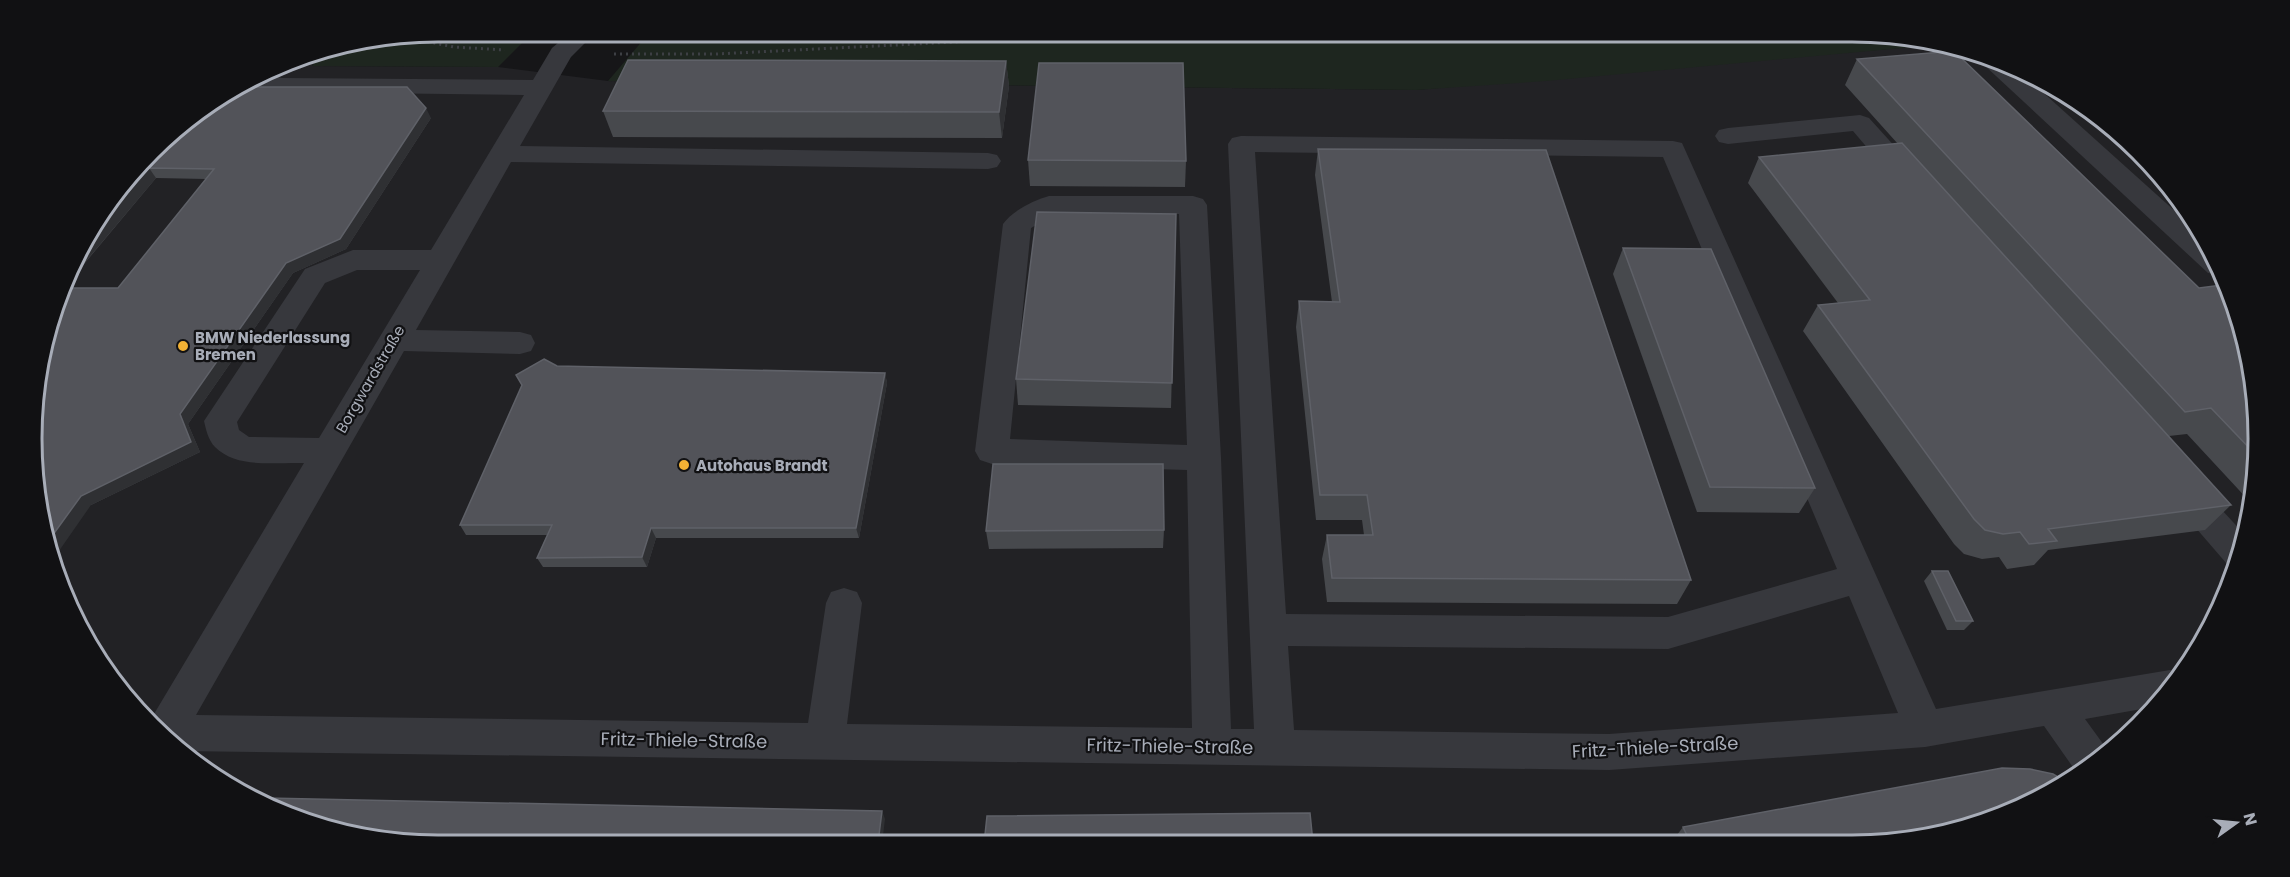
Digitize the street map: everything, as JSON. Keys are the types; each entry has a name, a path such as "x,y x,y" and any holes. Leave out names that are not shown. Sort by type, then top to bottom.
{"street":[{"name":"Borgwardstraße","path":"168,728 501,154 570,45"},
{"path":"2009,75 2200,249"},
{"path":"264,83 282,86 541,88"},
{"path":"1728,136 1860,123 1923,195"},
{"path":"1275,748 1241,144 1673,149 1925,729"},
{"path":"501,154 988,161"},
{"path":"1204,458 992,452 1017,224 1049,205 1193,205 1204,458 1212,747"},
{"path":"328,451 242,449 225,437 220,422 315,276 353,260 439,260"},
{"path":"392,340 520,343"},
{"path":"2161,465 2233,546"},
{"path":"1268,630 1668,633 1858,578"},
{"path":"825,742 844,603"},
{"name":"Fritz-Thiele-Straße","path":"173,733 1609,752 1925,729 2159,689"},
{"path":"2053,707 2089,756"}],"path":[{"path":"430,42 454,47 570,45 716,54 955,42"}],"shaded area":[{"path":"438,42 523,42 498,67 312,66 315,62 387,45"},
{"path":"641,42 1852,42 1913,47 1546,81 1416,90 608,81"},
{"path":"1913,47 1979,63 2027,83 2072,109 2113,140 2150,177 2166,197 2195,240 2207,263 2227,311 2234,336 2245,387 2247,413 2245,490 2227,566 2195,637 2150,700 2113,737 2050,782 1979,814 1903,832 1852,835 413,834 361,827 287,805 240,782 197,753 158,719 124,680 95,637 63,566 45,490 43,413 45,387 56,336 63,311 83,263 95,240 124,197 140,177 177,140 240,95 311,63 315,62 312,66 498,67 608,81 1416,90"}],"building":[{"path":"1938,52 1961,58 2199,288 2217,286 2234,336 2245,387 2248,446 2211,408 2185,412 1857,59"},
{"path":"628,60 1006,61 999,112 603,111"},
{"path":"1039,63 1183,63 1186,161 1028,160"},
{"path":"255,87 407,87 426,108 340,239 286,263 180,414 191,442 81,496 54,533 45,490 43,413 50,361 72,288 118,288 214,169 149,168 122,199 140,177 158,158 177,140 218,109"},
{"path":"1902,143 2231,505 2048,529 2057,541 2029,544 2020,532 2003,534 1985,530 1974,519 1818,305 1870,300 1759,157"},
{"path":"1318,149 1546,150 1691,580 1332,578 1327,535 1373,535 1367,495 1320,495 1299,301 1340,302"},
{"path":"1037,212 1176,214 1172,383 1016,379"},
{"path":"1623,248 1711,249 1815,488 1710,487"},
{"name":"Autohaus Brandt","path":"544,359 557,366 885,373 856,528 651,528 642,557 537,558 552,525 460,525 522,385 516,375"},
{"path":"993,464 1163,464 1164,530 986,531"},
{"path":"1932,571 1948,571 1973,621 1956,621"},
{"path":"2002,768 2030,769 2058,777 2027,794 1979,814 1903,832 1852,835 1687,835 1683,827"},
{"path":"272,798 882,811 879,835 438,835 387,832 361,827 311,814"},
{"path":"1310,813 1312,835 985,835 987,816"}],"place":[{"name":"BMW Niederlassung Bremen","path":"183,346"},
{"name":"Autohaus Brandt","path":"684,465"}]}
